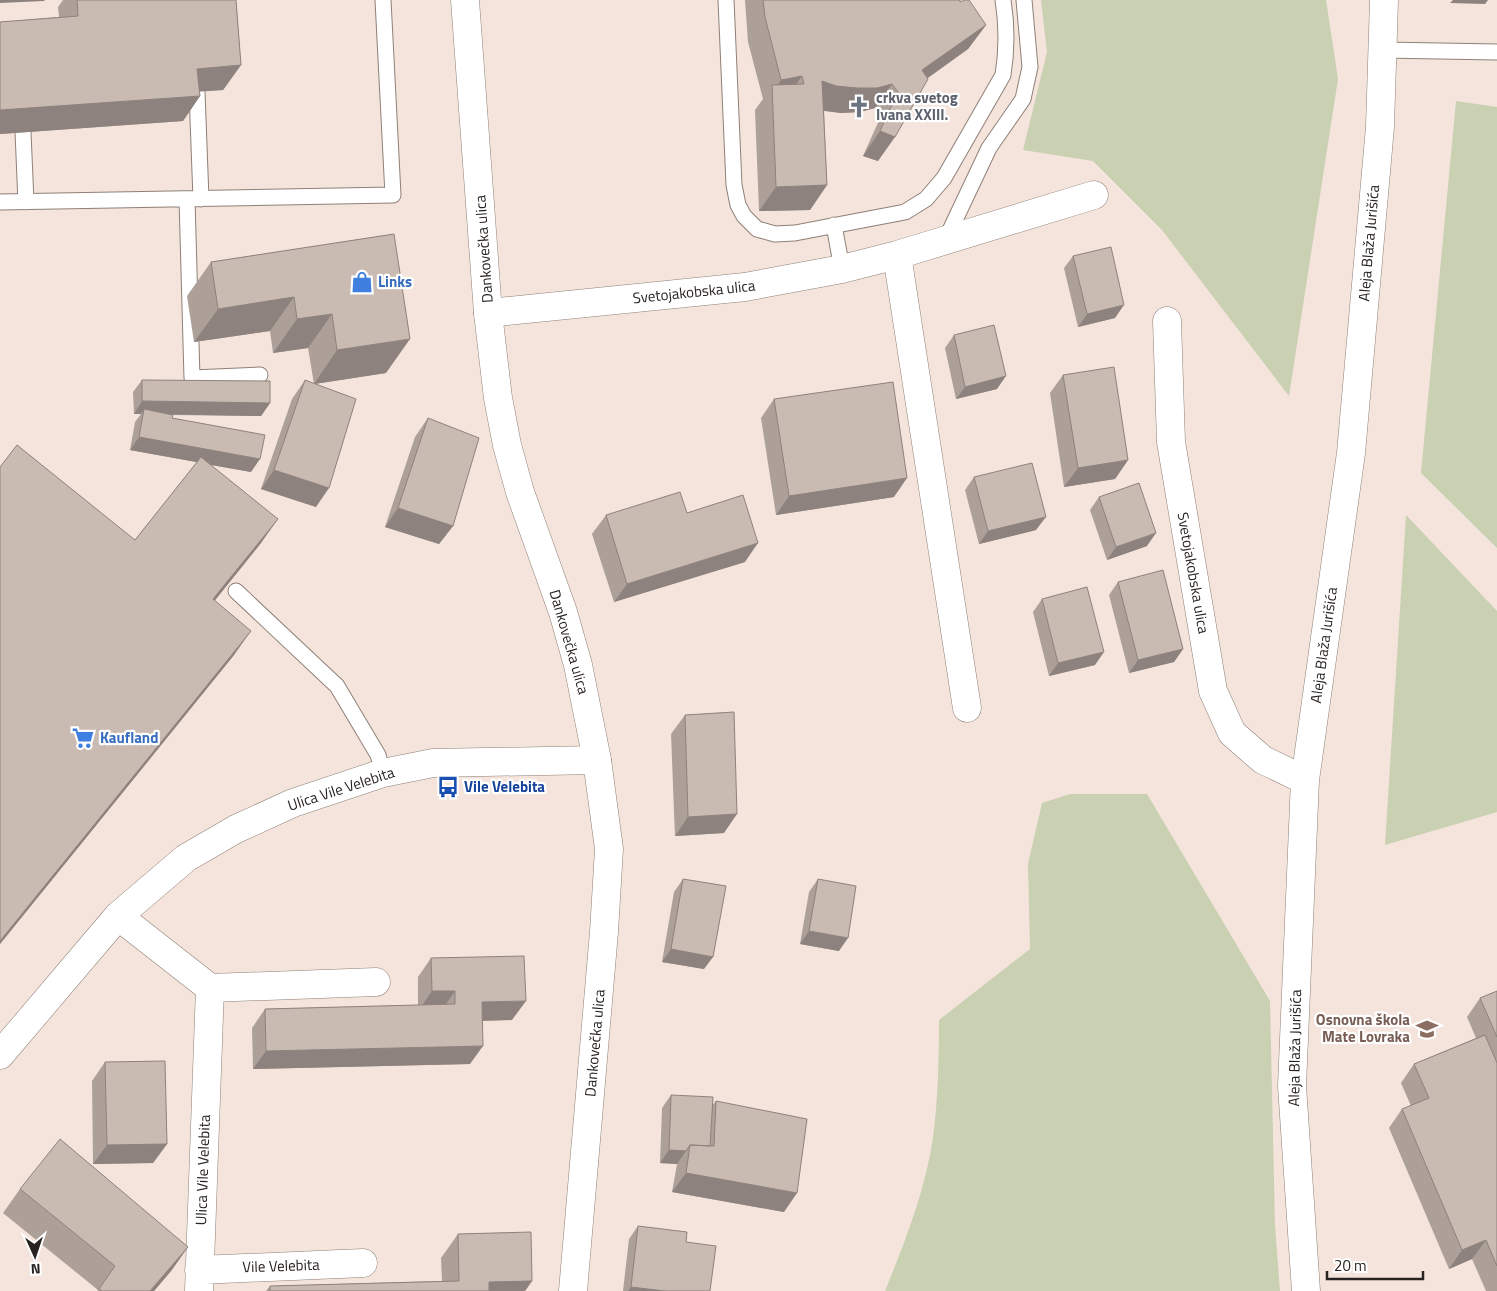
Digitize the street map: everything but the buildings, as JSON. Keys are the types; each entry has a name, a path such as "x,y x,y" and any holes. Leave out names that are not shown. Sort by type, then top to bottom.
{"street":[{"name":"Dankovečka ulica","path":"466,0 488,312 498,398 507,445 520,492 563,612 578,665 598,760 609,849 573,1291"},
{"name":"Aleja Blaža Jurišića","path":"1306,1291 1292,1086 1305,780 1351,453 1380,127 1384,0"},
{"name":"Svetojakobska ulica","path":"488,312 745,287 842,269 897,255 1094,195"},
{"path":"897,255 967,708"},
{"name":"Svetojakobska ulica","path":"1167,321 1171,442 1213,691 1232,733 1263,760 1305,780"},
{"name":"Ulica Vile Velebita","path":"0,1055 118,916 186,858 236,829 293,803 383,773 433,763 598,760"},
{"path":"118,916 210,988 376,982"},
{"name":"Ulica Vile Velebita","path":"199,1280 210,988"},
{"name":"Vile Velebita","path":"199,1280 363,1263"}],"lane":[{"path":"0,202 393,195 383,0"},
{"path":"726,0 734,185 738,205 744,216 757,228 775,234 795,233 905,212 926,199 944,178 1003,75 1006,38 1002,0"},
{"path":"946,239 989,148 1022,99 1030,67 1024,0"},
{"path":"1382,50 1497,52"},
{"path":"197,92 192,378 260,375"},
{"path":"23,132 26,202"},
{"path":"834,225 842,269"},
{"path":"236,591 338,686 378,755 383,773"}],"green space":[{"path":"1041,0 1326,0 1338,79 1289,396 1162,230 1093,161 1023,150 1047,52"},
{"path":"1456,101 1497,107 1497,548 1421,473"},
{"path":"1406,515 1497,611 1497,812 1385,845"},
{"path":"1070,794 1147,794 1270,1001 1275,1226 1280,1291 885,1291 914,1216 933,1138 937,1094 939,1020 1030,949 1028,864 1042,803"}],"place":[{"name":"crkva svetog Ivana XXIII.","path":"859,107"},
{"name":"Links","path":"362,282"},
{"name":"Kaufland","path":"83,738"},
{"name":"Vile Velebita","path":"448,787"},
{"name":"Osnovna škola Mate Lovraka","path":"1427,1029"}]}
